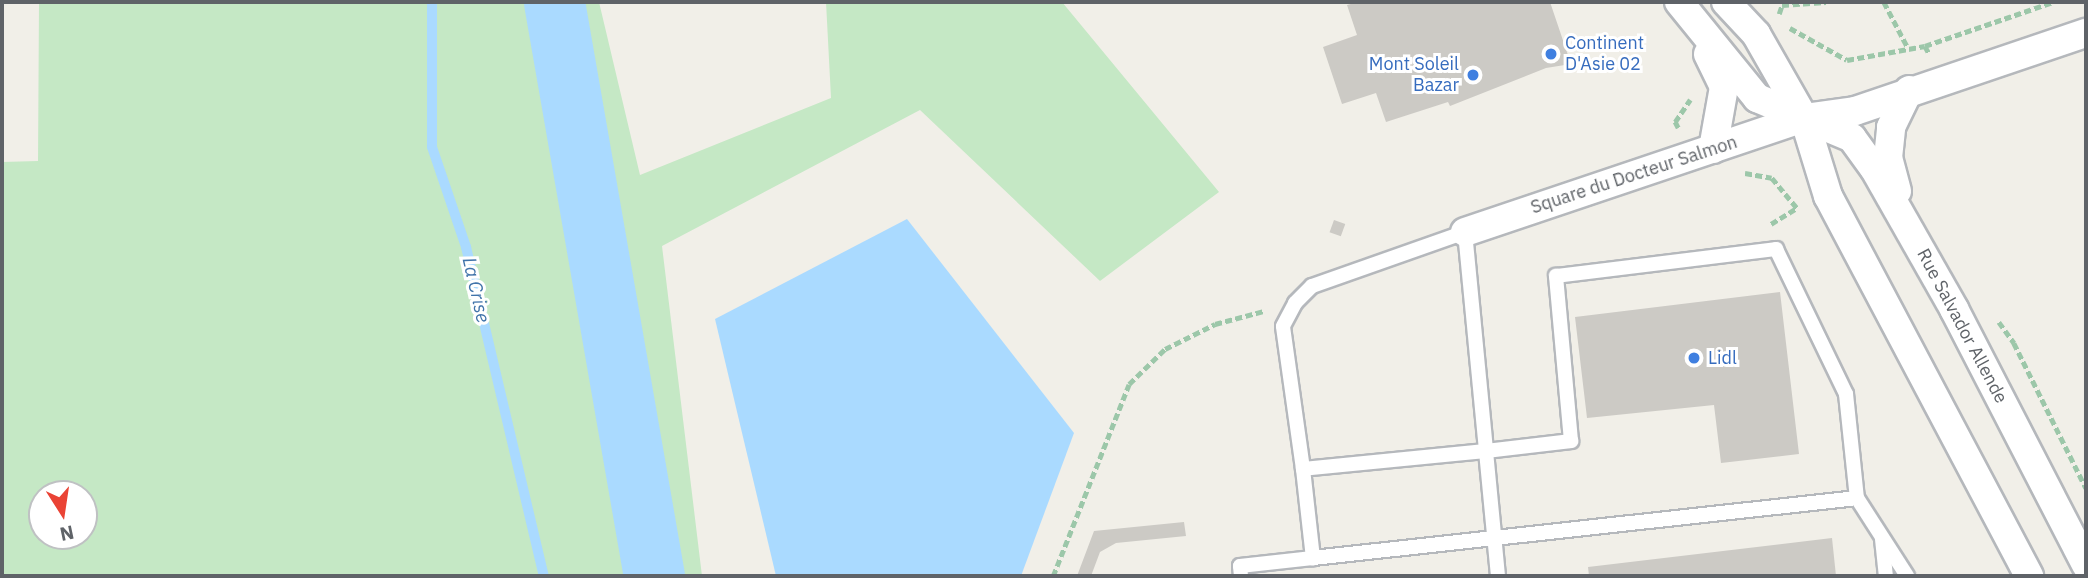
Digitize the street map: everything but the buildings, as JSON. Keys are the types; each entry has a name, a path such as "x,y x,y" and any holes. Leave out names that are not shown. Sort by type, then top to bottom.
{"street":[{"path":"1726,2 1756,34 1804,118 1828,196 2029,576"},
{"path":"1683,6 1724,87 1713,149"},
{"name":"Rue Salvador Allende","path":"1683,6 1757,98 1852,138 1905,217 2086,565"},
{"name":"Square du Docteur Salmon","path":"1465,232 1804,118 1854,111 1943,77 2086,33"},
{"path":"1905,217 1888,158 1891,127 1909,90"}],"lane":[{"name":"Square du Docteur Salmon","path":"1295,303 1312,286 1465,232"},
{"path":"1465,232 1498,576"},
{"path":"1303,469 1571,441 1556,276 1776,249 1846,394 1857,498 1907,576"},
{"path":"1295,303 1283,326 1313,558"},
{"path":"1241,576 1240,566 1857,498"},
{"path":"1881,534 1886,576"}],"path":[{"path":"1782,5 1826,2"},
{"path":"1884,2 1908,48"},
{"path":"1767,10 1847,61 1925,46 2053,2"},
{"path":"1925,46 1943,77"},
{"path":"1053,576 1129,384 1165,349 1215,324 1295,303"}],"green space":[{"path":"39,2 599,2 640,175 831,98 826,2 1062,2 1219,192 1100,281 920,110 662,246 702,576 2,576 2,162 38,161"}],"water":[{"path":"907,219 1074,433 1021,576 776,576 715,319"}],"waterway":[{"name":"La Crise","path":"432,2 432,147 466,247 544,576"},
{"name":"La Crise","path":"554,2 654,576"}],"place":[{"name":"Continent D'Asie 02","path":"1551,54"},
{"name":"Mont Soleil Bazar","path":"1473,75"},
{"name":"Lidl","path":"1694,358"}]}
